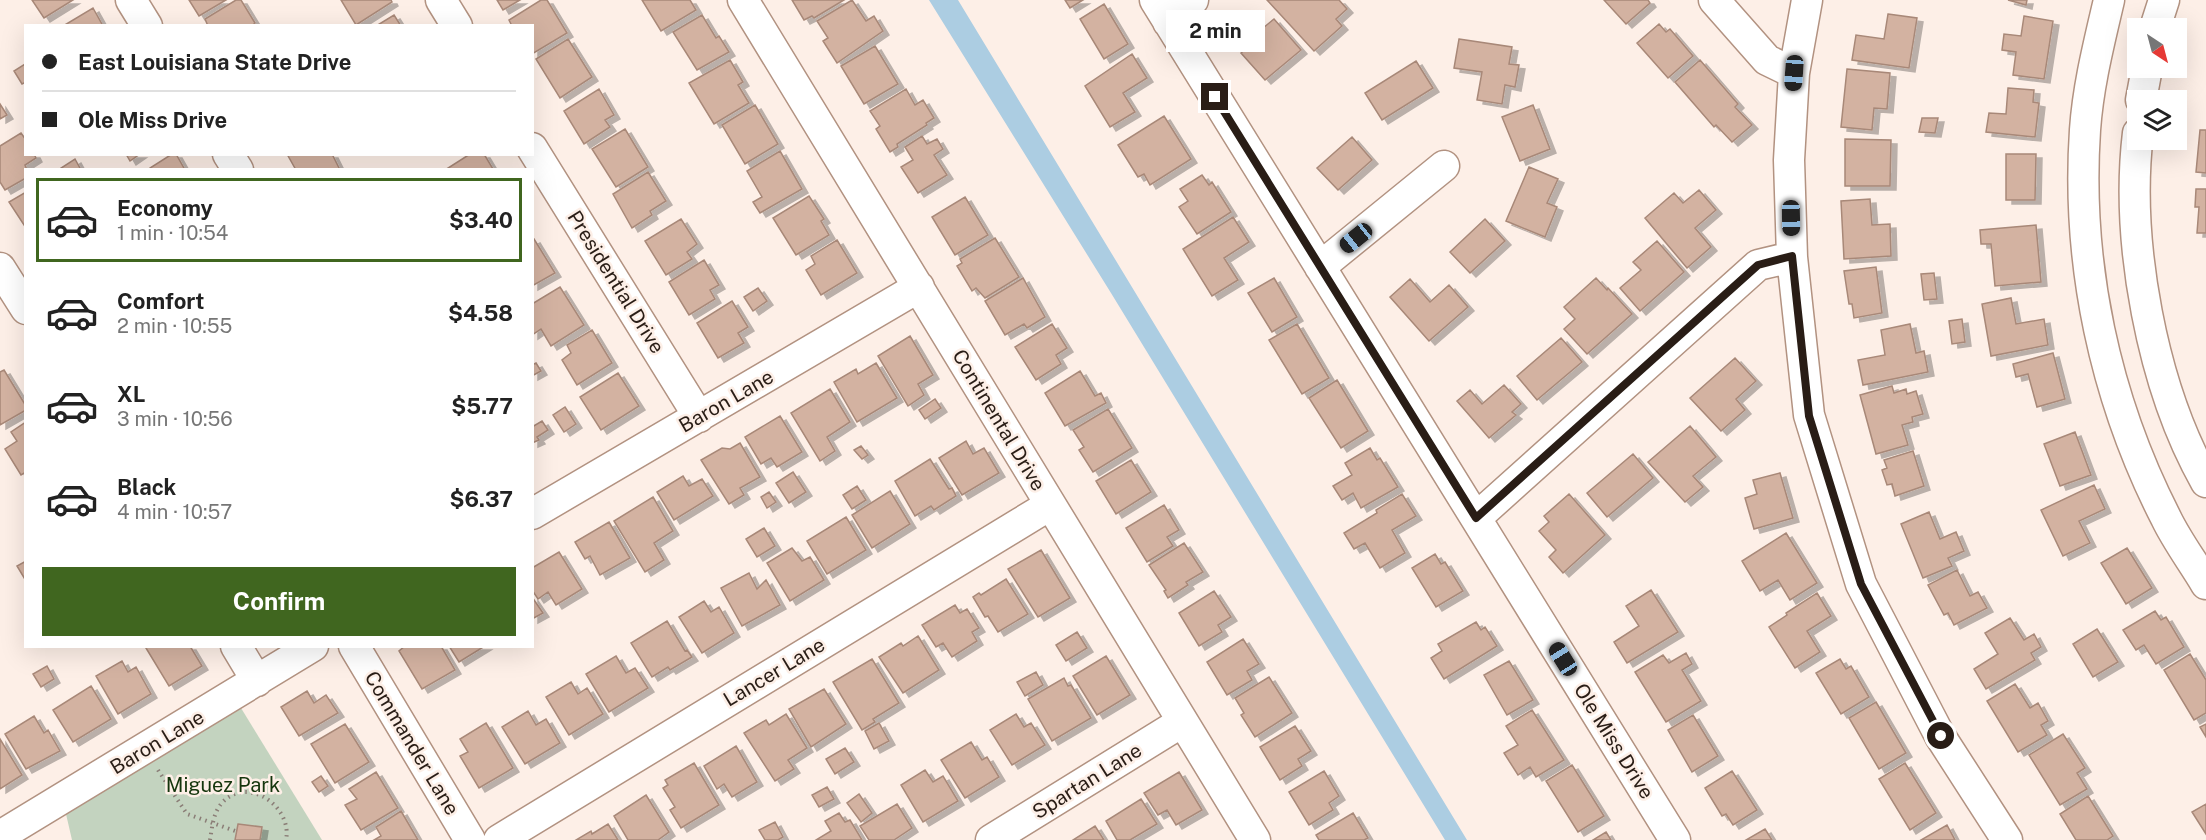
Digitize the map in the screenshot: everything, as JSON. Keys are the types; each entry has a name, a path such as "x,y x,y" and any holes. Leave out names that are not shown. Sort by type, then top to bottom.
{"street":[{"path":"131,0 146,24"},
{"path":"441,0 456,24"},
{"name":"Continental Drive","path":"743,0 1255,840"},
{"path":"1162,11 1193,0"},
{"path":"1714,0 1767,60 1794,73"},
{"path":"1807,0 1794,73 1789,160 1792,256 1809,416 1861,584 1941,736 2007,840"},
{"path":"2109,0 2094,68 2085,129 2084,201 2089,270 2100,338 2121,414 2141,466 2167,520 2206,584"},
{"path":"2158,18 2164,0"},
{"name":"Ole Miss Drive","path":"1162,11 1675,840"},
{"path":"2137,150 2134,205 2140,266 2151,329 2163,377 2181,428 2206,482"},
{"name":"Presidential Drive","path":"534,151 699,417"},
{"path":"1320,267 1444,166"},
{"path":"1476,518 1758,265 1792,256"},
{"path":"0,268 24,306"},
{"name":"Baron Lane","path":"534,513 919,287"},
{"name":"Lancer Lane","path":"499,840 1050,505"},
{"path":"237,648 257,681"},
{"name":"Baron Lane","path":"0,836 310,648"},
{"name":"Commander Lane","path":"355,648 470,840"},
{"name":"Spartan Lane","path":"991,840 1182,722"}],"path":[{"path":"145,749 187,814 238,832"},
{"path":"210,840 215,814 222,803 243,793 268,798 278,808 286,820 286,840"}],"green space":[{"name":"Miguez Park","path":"241,708 322,840 72,840 66,814"}],"water":[{"path":"929,0 958,0 1467,840 1445,840"}],"building":[{"path":"32,0 73,0 44,18"},
{"path":"189,0 226,0 199,16"},
{"path":"236,0 241,0 255,23 207,24 205,19"},
{"path":"341,0 391,0 392,2 355,24"},
{"path":"497,0 520,0 503,10"},
{"path":"541,0 547,0 567,33 534,53 534,24 511,24 509,20"},
{"path":"642,0 690,0 696,10 661,31"},
{"path":"792,0 844,0 814,18 812,16 804,20"},
{"path":"852,0 866,21 874,16 883,31 837,63 823,41 828,38 817,21"},
{"path":"1065,0 1083,0 1070,8"},
{"path":"1267,0 1339,0 1347,9 1336,19 1342,26 1314,51"},
{"path":"1604,0 1648,0 1650,3 1626,24"},
{"path":"2008,0 2027,0 2026,5"},
{"path":"1104,4 1128,44 1104,59 1080,19"},
{"path":"93,8 102,24 66,24"},
{"path":"1888,14 1917,18 1909,68 1852,60 1856,35 1884,39"},
{"path":"394,15 400,24 379,24"},
{"path":"702,15 716,38 719,36 729,52 697,70 673,32"},
{"path":"2024,16 2053,21 2044,79 2013,75 2016,52 2002,50 2004,34 2021,36"},
{"path":"1274,19 1301,50 1265,80 1241,53 1249,46 1246,42"},
{"path":"1659,24 1666,32 1670,29 1693,56 1668,78 1637,43"},
{"path":"568,39 592,77 560,98 536,59"},
{"path":"1459,39 1512,47 1509,64 1519,65 1515,87 1505,85 1502,104 1477,100 1482,72 1454,68"},
{"path":"875,46 898,84 864,104 841,66"},
{"path":"1132,54 1147,78 1123,93 1135,112 1110,127 1085,86"},
{"path":"730,60 743,82 738,85 749,103 714,124 689,83"},
{"path":"1700,60 1738,104 1735,107 1752,125 1732,142 1716,125 1714,127 1675,82"},
{"path":"1416,61 1433,88 1382,120 1365,93"},
{"path":"24,65 24,83 22,84 14,71"},
{"path":"1847,69 1890,73 1887,109 1874,108 1872,130 1841,127"},
{"path":"2008,88 2034,90 2033,102 2039,103 2035,137 1986,132 1989,113 2006,114"},
{"path":"599,89 614,115 605,120 610,127 584,144 564,111"},
{"path":"906,89 915,105 923,100 934,118 897,144 898,147 890,152 876,129 880,126 870,111"},
{"path":"0,104 7,115 0,119"},
{"path":"755,105 778,144 745,164 722,125"},
{"path":"1533,105 1550,149 1520,161 1502,117"},
{"path":"1164,116 1191,159 1150,185 1144,174 1138,177 1118,145"},
{"path":"1922,118 1938,118 1935,133 1919,132"},
{"path":"625,129 648,167 616,187 592,149"},
{"path":"2200,130 2206,130 2206,173 2196,172"},
{"path":"21,133 24,137 24,156 35,156 36,158 25,165 24,179 5,190 0,182 0,146"},
{"path":"922,136 927,144 937,139 943,149 934,155 947,175 918,193 901,167 913,160 905,147"},
{"path":"1352,137 1372,160 1338,190 1317,168"},
{"path":"1845,139 1891,140 1890,186 1845,186"},
{"path":"780,151 802,189 760,213 753,202 762,197 747,171"},
{"path":"2006,154 2036,154 2035,200 2006,200"},
{"path":"127,156 137,156 130,161"},
{"path":"169,156 177,156 184,168 150,168"},
{"path":"288,156 333,156 339,168 295,168"},
{"path":"467,156 485,156 492,168 448,168"},
{"path":"75,159 80,168 61,168"},
{"path":"1529,167 1558,179 1547,203 1557,207 1545,237 1506,221"},
{"path":"648,172 666,201 650,211 652,215 632,228 613,194"},
{"path":"1202,175 1209,185 1212,182 1231,212 1197,234 1179,207 1188,201 1180,189"},
{"path":"2196,189 2206,189 2206,233 2197,233 2199,207 2195,207"},
{"path":"1699,190 1716,210 1695,228 1711,247 1687,268 1645,218 1674,193 1683,203"},
{"path":"24,193 24,225 9,202"},
{"path":"809,196 824,219 821,221 829,235 796,255 773,218"},
{"path":"965,197 988,235 955,255 932,217"},
{"path":"1870,199 1872,225 1890,224 1891,256 1844,259 1841,201"},
{"path":"1233,217 1249,242 1224,258 1238,280 1212,296 1183,249"},
{"path":"681,219 697,244 687,252 692,259 666,275 645,241"},
{"path":"1485,219 1505,241 1470,273 1450,252"},
{"path":"2036,225 2041,282 1995,286 1991,244 1981,244 1980,230"},
{"path":"995,238 1019,277 985,298 976,288 972,291 957,266 962,263 960,259"},
{"path":"534,239 555,273 534,285"},
{"path":"837,240 857,273 821,295 806,270 815,264 811,256"},
{"path":"1657,241 1684,272 1640,311 1620,288 1641,270 1633,262"},
{"path":"704,260 719,285 710,290 715,299 689,315 669,282"},
{"path":"1876,267 1882,313 1854,318 1852,304 1849,304 1844,271"},
{"path":"1934,273 1937,299 1924,300 1921,274"},
{"path":"1023,278 1045,317 1027,328 1024,324 1005,335 985,301"},
{"path":"1274,278 1297,317 1272,332 1248,293"},
{"path":"1596,278 1632,314 1587,354 1564,329 1575,319 1564,307"},
{"path":"1410,279 1430,302 1449,285 1468,307 1429,341 1390,297"},
{"path":"560,287 584,325 551,346 541,329 534,334 534,303"},
{"path":"758,288 767,301 753,311 744,297"},
{"path":"2011,298 2016,324 2044,319 2048,345 1991,356 1982,304"},
{"path":"732,301 748,327 738,333 744,343 718,358 697,323"},
{"path":"1962,319 1965,342 1952,344 1949,321"},
{"path":"1052,324 1067,348 1056,355 1061,364 1036,380 1015,347"},
{"path":"1297,324 1329,378 1302,394 1269,340"},
{"path":"1910,324 1916,353 1924,351 1928,372 1863,385 1858,360 1885,355 1881,330"},
{"path":"592,330 612,363 577,385 562,360 571,353 567,345"},
{"path":"910,336 933,375 918,384 924,395 908,406 878,356"},
{"path":"1561,338 1582,362 1537,400 1517,376"},
{"path":"2053,353 2065,399 2037,407 2028,374 2016,377 2013,364"},
{"path":"1735,358 1756,381 1736,399 1745,410 1721,431 1690,398"},
{"path":"536,363 541,371 534,375 534,364"},
{"path":"876,363 897,398 857,422 834,382 856,369 858,374"},
{"path":"4,370 24,403 24,411 0,425 0,372"},
{"path":"1080,371 1095,396 1101,393 1106,403 1065,426 1045,393"},
{"path":"618,373 639,406 601,430 580,397"},
{"path":"1337,380 1368,431 1341,448 1309,398"},
{"path":"1504,385 1521,404 1512,412 1516,415 1489,438 1457,401 1470,390 1482,404"},
{"path":"1892,386 1894,393 1906,389 1907,394 1916,391 1923,414 1912,417 1913,422 1902,425 1908,445 1876,454 1860,395"},
{"path":"830,389 850,422 827,437 835,451 820,461 791,413"},
{"path":"935,399 941,408 925,419 919,410"},
{"path":"565,407 576,424 564,432 553,415"},
{"path":"1108,409 1132,448 1093,472 1079,450 1084,447 1073,430"},
{"path":"780,416 802,452 777,467 771,458 761,464 745,437"},
{"path":"542,421 548,430 537,437 539,440 534,442 534,426"},
{"path":"24,423 24,473 21,475 5,449 17,441 11,432"},
{"path":"1690,426 1716,457 1693,476 1703,487 1685,502 1648,462"},
{"path":"2075,432 2091,475 2060,486 2044,444"},
{"path":"966,441 973,454 984,448 999,473 962,495 939,458"},
{"path":"740,443 760,477 740,488 744,495 729,504 701,460 722,448 730,449"},
{"path":"861,446 868,455 862,459 854,450"},
{"path":"1370,448 1377,460 1380,458 1398,487 1361,508 1353,493 1342,500 1333,486 1352,475 1345,463"},
{"path":"1913,451 1924,486 1895,496 1892,484 1887,485 1882,470 1887,468 1884,460"},
{"path":"1633,454 1653,478 1607,517 1587,493"},
{"path":"930,459 956,496 934,510 931,506 915,516 895,481"},
{"path":"1131,460 1151,492 1116,514 1096,481"},
{"path":"793,472 806,492 789,503 776,483"},
{"path":"1780,473 1793,518 1754,529 1745,498 1757,494 1753,480"},
{"path":"683,476 689,486 702,479 713,496 674,520 657,492"},
{"path":"2094,485 2105,509 2079,521 2090,543 2063,556 2041,510"},
{"path":"857,486 866,500 852,509 843,495"},
{"path":"890,491 910,524 872,548 852,515"},
{"path":"769,492 776,502 767,508 761,497"},
{"path":"1402,494 1416,516 1392,530 1405,553 1380,568 1365,543 1354,549 1344,533 1377,513 1376,510"},
{"path":"1569,494 1605,535 1563,573 1549,557 1556,550 1539,531 1549,522 1544,516"},
{"path":"653,497 673,531 654,543 664,560 645,572 614,521"},
{"path":"1164,505 1179,530 1167,537 1173,546 1147,562 1126,528"},
{"path":"1929,512 1940,539 1956,532 1964,551 1948,558 1952,566 1923,578 1901,524"},
{"path":"846,517 866,550 827,574 807,541"},
{"path":"609,522 630,558 600,575 590,556 585,559 575,542"},
{"path":"764,528 775,546 757,557 746,539"},
{"path":"1786,533 1817,583 1790,600 1778,580 1760,591 1742,561"},
{"path":"1184,543 1203,572 1186,582 1188,585 1168,598 1164,591 1166,590 1149,565"},
{"path":"792,548 802,561 810,557 824,580 790,601 767,563"},
{"path":"2127,548 2152,588 2126,604 2101,563"},
{"path":"1041,550 1070,598 1038,617 1008,569"},
{"path":"559,552 582,589 556,605 548,592 538,599 534,593 534,567"},
{"path":"1435,554 1441,564 1445,562 1463,591 1436,607 1412,568"},
{"path":"24,562 24,578 17,566"},
{"path":"1957,570 1970,596 1978,592 1987,608 1954,625 1948,613 1944,615 1928,585"},
{"path":"749,573 757,589 766,580 780,605 742,626 721,588"},
{"path":"1006,579 1028,614 998,632 988,616 985,617 973,597 979,593 981,595"},
{"path":"1651,590 1678,632 1627,663 1614,642 1639,626 1626,606"},
{"path":"1214,591 1231,617 1218,625 1222,632 1199,646 1179,613"},
{"path":"1817,593 1831,616 1807,631 1820,652 1795,668 1769,627"},
{"path":"534,600 543,613 534,618"},
{"path":"704,601 711,612 719,607 734,633 702,653 679,617"},
{"path":"955,605 960,613 967,609 979,628 972,632 977,641 952,657 943,643 936,647 922,625"},
{"path":"2155,611 2161,620 2166,617 2184,647 2156,664 2144,645 2136,650 2123,630"},
{"path":"2010,618 2024,640 2034,634 2041,647 2031,653 2035,660 1986,689 1974,669 1998,654 1985,633"},
{"path":"667,621 685,651 687,650 692,657 652,677 631,643"},
{"path":"1476,622 1481,630 1485,627 1497,646 1444,679 1431,658 1442,651 1438,644"},
{"path":"2097,629 2118,662 2093,677 2073,644"},
{"path":"1077,632 1087,648 1066,661 1056,645"},
{"path":"918,636 939,670 903,693 879,657 901,643 903,646"},
{"path":"1243,639 1259,664 1247,671 1252,680 1227,695 1207,662"},
{"path":"146,648 191,648 202,666 169,686"},
{"path":"403,648 442,648 455,670 422,689 399,651"},
{"path":"450,648 482,648 459,662"},
{"path":"1686,653 1692,664 1682,670 1701,701 1666,722 1635,672 1663,655 1669,663"},
{"path":"2190,654 2206,680 2206,713 2194,720 2164,670"},
{"path":"616,656 626,673 635,668 648,688 609,712 586,674"},
{"path":"1106,656 1130,695 1097,715 1073,676"},
{"path":"872,659 899,703 873,719 875,722 862,730 833,682"},
{"path":"1840,659 1846,669 1851,666 1869,697 1841,714 1816,673"},
{"path":"122,661 128,672 136,667 151,694 118,714 96,676"},
{"path":"1509,661 1533,700 1507,715 1484,675"},
{"path":"47,666 54,679 41,687 33,674"},
{"path":"1036,672 1043,685 1025,696 1017,682"},
{"path":"1269,677 1292,713 1255,737 1241,715 1244,713 1235,698"},
{"path":"1064,678 1068,686 1071,685 1091,718 1052,741 1028,699"},
{"path":"571,682 578,694 587,688 603,714 569,735 546,697"},
{"path":"2015,684 2030,708 2038,703 2048,721 2041,725 2047,735 2018,752 1987,701"},
{"path":"91,686 111,719 73,742 53,710"},
{"path":"824,689 846,724 811,747 789,709"},
{"path":"307,691 314,703 326,695 338,713 299,736 281,707"},
{"path":"1876,702 1906,753 1879,769 1849,718"},
{"path":"1532,710 1564,760 1536,777 1530,767 1518,775 1504,753 1518,745 1506,726"},
{"path":"528,711 536,725 546,719 560,743 525,764 502,727"},
{"path":"786,714 807,748 788,760 794,769 775,781 744,733 766,720 769,725"},
{"path":"1016,714 1024,727 1031,723 1045,745 1012,765 990,730"},
{"path":"1693,715 1718,756 1692,772 1668,730"},
{"path":"34,716 44,733 48,730 60,751 26,769 5,734"},
{"path":"486,723 513,768 479,788 460,756 468,752 460,739"},
{"path":"879,723 889,741 874,749 865,731"},
{"path":"345,724 369,762 335,783 311,744"},
{"path":"2206,724 2206,737 2200,727"},
{"path":"1295,726 1311,751 1298,759 1302,766 1280,780 1260,747"},
{"path":"2063,734 2085,768 2077,773 2087,789 2060,805 2029,755"},
{"path":"0,739 22,775 0,789"},
{"path":"971,742 982,760 987,757 999,777 965,798 941,760"},
{"path":"736,746 757,782 732,797 724,784 717,789 704,766"},
{"path":"845,748 854,762 835,774 826,759"},
{"path":"694,763 719,805 681,828 670,810 675,807 663,788 668,785 665,780"},
{"path":"1905,763 1936,813 1910,830 1879,779"},
{"path":"1572,765 1604,816 1578,832 1546,781"},
{"path":"925,770 933,782 943,776 958,801 923,822 901,785"},
{"path":"1324,771 1339,796 1329,803 1333,810 1309,825 1289,792"},
{"path":"1732,771 1757,810 1733,825 1726,814 1722,816 1705,788"},
{"path":"376,772 398,808 361,830 345,805 357,799 349,789"},
{"path":"1179,772 1202,810 1176,825 1167,810 1158,815 1144,793"},
{"path":"321,776 328,786 319,792 312,782"},
{"path":"827,787 834,799 819,807 812,795"},
{"path":"859,794 872,813 861,822 847,803"},
{"path":"646,795 669,832 658,840 628,840 614,816"},
{"path":"2088,796 2113,836 2107,840 2076,840 2060,814"},
{"path":"1141,799 1157,824 1130,840 1117,840 1106,821"},
{"path":"897,804 912,828 894,840 869,840 860,826"},
{"path":"2206,804 2206,834 2192,812"},
{"path":"401,811 418,840 374,840 381,836 376,827"},
{"path":"839,813 845,822 850,820 862,840 816,840 831,831 825,821"},
{"path":"1353,813 1368,838 1364,840 1319,840 1316,835"},
{"path":"775,822 783,837 778,840 765,840 759,830"},
{"path":"238,824 262,827 260,840 235,840"},
{"path":"608,824 618,840 576,840 591,831 592,834"},
{"path":"1947,825 1955,840 1921,840"},
{"path":"1095,826 1104,840 1073,840"},
{"path":"1765,829 1772,840 1746,840"},
{"path":"1606,832 1611,840 1593,840"}],"route":[{"path":"1215,97 1476,518 1758,265 1792,256 1809,416 1861,584 1941,736"}]}
